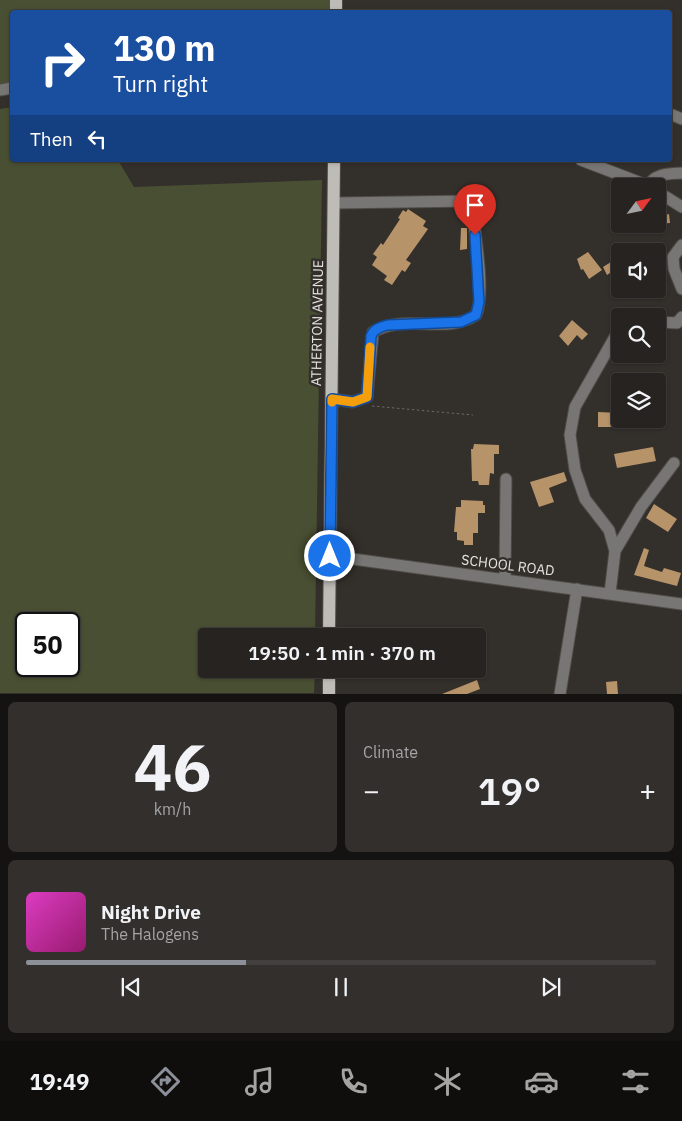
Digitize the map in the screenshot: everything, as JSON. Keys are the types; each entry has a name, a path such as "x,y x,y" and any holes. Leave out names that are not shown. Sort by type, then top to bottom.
{"main road":[{"name":"ATHERTON AVENUE","path":"330,628 334,162"},
{"path":"329,678 329,694"}],"street":[{"path":"586,162 628,178"},
{"path":"654,178 682,173"},
{"path":"666,197 682,207"},
{"path":"332,399 353,402 367,397 373,332 388,325 461,322 476,315 479,302 479,269 471,202 334,203"},
{"path":"682,245 673,257 674,270 682,290"},
{"path":"666,322 677,323 682,317"},
{"path":"610,593 615,551 609,530 585,499 575,470 570,435 575,407 611,344"},
{"path":"615,551 641,508 674,463"},
{"path":"505,580 506,479"},
{"name":"SCHOOL ROAD","path":"330,556 682,604"},
{"path":"560,694 578,589"}],"path":[{"path":"369,406 473,416"}],"green space":[{"path":"0,0 336,0 336,10 10,10 10,88 0,90"},
{"path":"10,107 10,162 119,162 134,187 322,180 315,628 198,628 198,678 315,678 314,693 0,693 0,109"}],"building":[{"path":"408,209 426,221 423,226 428,229 406,260 411,263 405,272 402,270 392,285 384,280 387,276 372,265 377,257 373,254 381,243 383,245 400,219 398,218 403,210 406,212"},
{"path":"669,214 670,223 666,223 666,215"},
{"path":"461,228 467,228 467,249 460,250"},
{"path":"588,252 602,270 589,279 583,269 581,270 577,259"},
{"path":"611,262 611,272 607,275 603,267"},
{"path":"572,320 588,334 582,340 577,335 568,346 559,336"},
{"path":"598,412 611,413 611,427 598,427"},
{"path":"474,444 499,445 499,454 494,454 494,474 490,473 489,485 479,485 478,481 472,481 471,449 473,449"},
{"path":"653,447 656,461 617,468 614,454"},
{"path":"564,472 567,481 549,488 554,502 539,507 530,482"},
{"path":"461,500 483,501 483,505 485,505 485,513 478,513 478,533 473,533 473,545 464,545 464,541 457,540 457,532 454,532 456,507 461,507"},
{"path":"654,504 677,519 668,532 646,518"},
{"path":"644,548 649,550 644,566 662,572 664,568 681,573 677,586 634,575"},
{"path":"477,680 480,689 467,694 442,694"},
{"path":"617,681 618,694 607,694 606,682"}],"slow traffic":[{"path":"332,402 332,399 353,402 367,397 369,390 370,347"}],"route":[{"path":"330,556 332,399 353,402 367,397 369,390 371,336 379,328 388,325 461,322 476,315 479,309 479,269 475,235"}]}
